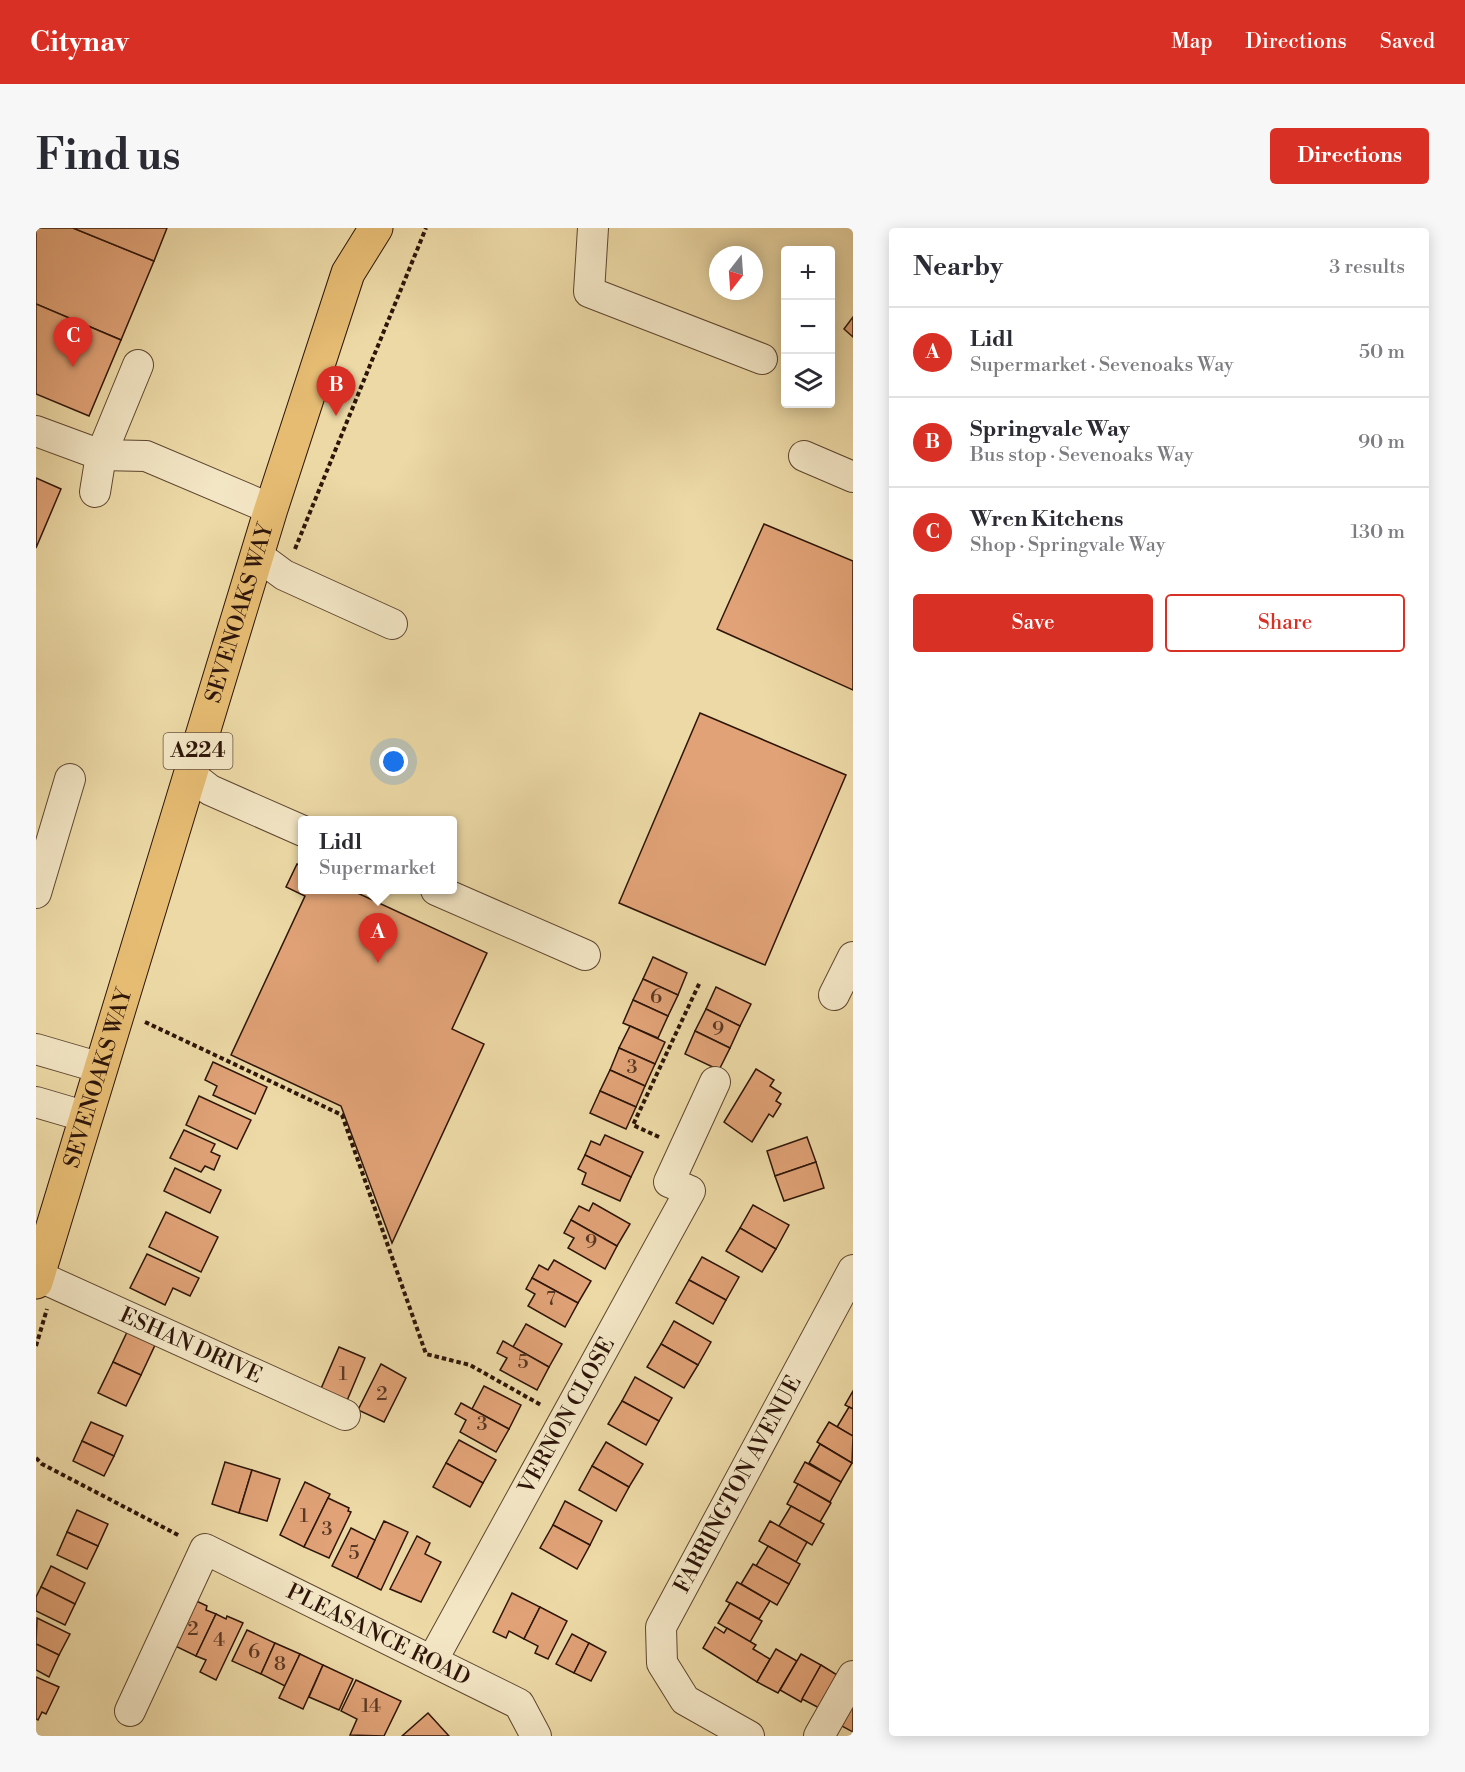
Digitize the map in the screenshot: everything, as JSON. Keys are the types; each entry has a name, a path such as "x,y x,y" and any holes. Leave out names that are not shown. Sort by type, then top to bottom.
{"main road":[{"name":"SEVENOAKS WAY","path":"37,1279 271,509 348,273 376,228"}],"street":[{"path":"593,228 589,292 762,359"},
{"path":"96,492 101,455 138,365"},
{"path":"36,431 101,455 146,456 271,509"},
{"path":"804,456 853,477"},
{"path":"257,555 284,575 392,624"},
{"path":"191,775 210,790 298,829"},
{"path":"36,893 70,779"},
{"path":"445,894 585,955"},
{"path":"834,995 853,957"},
{"path":"36,1049 102,1068"},
{"path":"685,1148 716,1082"},
{"path":"36,1102 87,1117"},
{"name":"VERNON CLOSE","path":"432,1661 690,1191 669,1182 685,1148"},
{"name":"FARRINGTON AVENUE","path":"749,1736 685,1700 662,1663 661,1627 853,1270"},
{"name":"ESHAN DRIVE","path":"37,1279 345,1415"},
{"path":"129,1711 205,1549"},
{"name":"PLEASANCE ROAD","path":"205,1549 519,1704 536,1736"},
{"path":"819,1736 853,1676"}],"path":[{"path":"685,1148 633,1125 700,982"},
{"path":"139,1019 342,1115 426,1354 470,1365 565,1419"},
{"path":"36,1458 42,1464 205,1549"}],"building":[{"path":"36,228 73,228 154,261 121,340 36,304"},
{"path":"73,228 167,228 154,261"},
{"path":"36,304 121,340 89,416 36,394"},
{"path":"853,317 853,337 844,329"},
{"path":"36,478 61,489 36,548"},
{"path":"764,524 853,561 853,690 717,629"},
{"path":"700,713 846,775 765,965 619,903"},
{"path":"297,864 298,864 298,893 286,887"},
{"path":"301,894 360,894 487,953 452,1029 484,1044 392,1243 341,1106 231,1055 305,896"},
{"path":"653,957 687,973 678,995 643,979"},
{"path":"643,979 678,995 668,1016 633,1000"},
{"path":"716,987 751,1004 740,1026 706,1009"},
{"path":"633,1000 668,1016 658,1038 623,1023"},
{"path":"706,1009 740,1026 730,1048 695,1031"},
{"path":"630,1026 665,1042 655,1064 619,1048"},
{"path":"695,1031 730,1048 719,1070 685,1054"},
{"path":"619,1048 655,1064 645,1086 610,1070"},
{"path":"213,1062 267,1087 255,1114 213,1095 217,1086 205,1080"},
{"path":"756,1069 774,1080 770,1086 781,1093 776,1101 781,1104 773,1117 769,1114 752,1142 724,1122"},
{"path":"610,1070 645,1086 636,1107 600,1091"},
{"path":"600,1091 636,1107 626,1129 590,1113"},
{"path":"199,1096 251,1120 237,1149 186,1125"},
{"path":"184,1130 215,1144 211,1152 220,1156 214,1170 205,1166 201,1172 170,1158"},
{"path":"605,1135 643,1152 631,1177 585,1155 591,1141 600,1145"},
{"path":"807,1137 816,1162 775,1176 767,1151"},
{"path":"585,1155 631,1177 620,1201 582,1184 586,1173 578,1169"},
{"path":"816,1162 824,1188 784,1201 775,1176"},
{"path":"175,1168 221,1190 210,1213 164,1191"},
{"path":"593,1203 630,1224 617,1246 571,1220 579,1206 589,1211"},
{"path":"753,1205 789,1225 776,1249 740,1228"},
{"path":"166,1212 218,1237 201,1272 149,1247"},
{"path":"571,1220 617,1246 605,1269 568,1248 574,1238 564,1233"},
{"path":"740,1228 776,1249 762,1272 726,1251"},
{"path":"147,1254 199,1278 190,1296 173,1288 165,1305 130,1288"},
{"path":"702,1257 739,1277 726,1300 689,1280"},
{"path":"554,1260 591,1281 578,1303 532,1278 539,1265 548,1270"},
{"path":"532,1278 578,1303 565,1327 528,1306 535,1294 526,1289"},
{"path":"689,1280 726,1300 713,1324 676,1303"},
{"path":"674,1321 711,1342 698,1365 661,1344"},
{"path":"526,1324 562,1344 549,1367 513,1347"},
{"path":"128,1330 156,1343 141,1375 113,1362"},
{"path":"503,1341 549,1367 537,1390 500,1370 507,1358 497,1353"},
{"path":"661,1344 698,1365 684,1388 647,1367"},
{"path":"339,1347 365,1358 346,1403 320,1391"},
{"path":"113,1362 141,1375 126,1406 98,1393"},
{"path":"381,1364 406,1378 384,1422 358,1410"},
{"path":"635,1377 672,1398 659,1421 622,1401"},
{"path":"484,1386 521,1405 509,1429 472,1409"},
{"path":"853,1391 853,1409 845,1405"},
{"path":"622,1401 659,1421 646,1445 608,1424"},
{"path":"461,1403 509,1429 496,1452 460,1432 466,1420 455,1414"},
{"path":"849,1407 853,1409 853,1436 837,1427"},
{"path":"91,1422 123,1436 114,1456 82,1441"},
{"path":"829,1422 853,1436 852,1463 817,1442"},
{"path":"459,1440 496,1460 483,1483 446,1463"},
{"path":"82,1441 114,1456 104,1476 73,1461"},
{"path":"606,1442 643,1464 629,1487 592,1466"},
{"path":"820,1444 852,1463 841,1482 809,1463"},
{"path":"225,1462 252,1470 239,1513 212,1504"},
{"path":"805,1462 841,1482 830,1502 794,1482"},
{"path":"446,1463 483,1483 470,1507 433,1487"},
{"path":"592,1466 629,1487 616,1511 579,1490"},
{"path":"252,1470 280,1479 267,1521 239,1513"},
{"path":"305,1482 330,1494 304,1547 280,1535"},
{"path":"798,1484 831,1503 820,1522 787,1504"},
{"path":"328,1498 349,1508 348,1511 351,1512 329,1558 304,1547"},
{"path":"565,1501 602,1521 590,1545 553,1525"},
{"path":"791,1506 824,1524 812,1545 779,1526"},
{"path":"77,1510 108,1524 98,1546 67,1532"},
{"path":"384,1521 408,1532 381,1590 357,1578"},
{"path":"770,1521 807,1542 796,1562 759,1541"},
{"path":"553,1525 590,1545 577,1569 540,1548"},
{"path":"351,1528 375,1540 357,1578 332,1566"},
{"path":"67,1532 98,1546 87,1569 57,1555"},
{"path":"417,1536 430,1543 425,1554 441,1562 421,1602 390,1589"},
{"path":"768,1546 800,1564 789,1584 756,1566"},
{"path":"753,1564 789,1584 777,1605 741,1584"},
{"path":"51,1566 85,1583 75,1604 41,1587"},
{"path":"737,1582 770,1601 759,1619 726,1601"},
{"path":"41,1587 75,1604 65,1625 36,1611 36,1597"},
{"path":"512,1593 540,1607 524,1639 509,1631 506,1638 493,1632"},
{"path":"192,1599 207,1606 206,1610 216,1614 196,1656 171,1644"},
{"path":"730,1603 762,1621 750,1642 718,1623"},
{"path":"540,1607 567,1621 548,1659 535,1653 538,1646 524,1639"},
{"path":"216,1614 243,1623 216,1680 200,1672 206,1660 196,1656"},
{"path":"37,1618 70,1634 59,1655 36,1644"},
{"path":"715,1627 724,1633 727,1628 756,1645 753,1649 770,1659 757,1682 703,1648"},
{"path":"247,1630 275,1643 261,1674 232,1661"},
{"path":"572,1634 589,1643 574,1673 556,1664"},
{"path":"275,1643 300,1654 285,1686 261,1674"},
{"path":"589,1643 606,1652 591,1681 574,1673"},
{"path":"36,1644 59,1655 49,1677 36,1670"},
{"path":"776,1649 797,1661 778,1693 757,1682"},
{"path":"300,1654 323,1665 303,1709 279,1698"},
{"path":"801,1654 821,1665 801,1702 780,1690"},
{"path":"323,1665 353,1679 339,1710 309,1697"},
{"path":"821,1665 842,1678 823,1710 802,1699"},
{"path":"36,1677 59,1687 46,1714 42,1712 38,1720 36,1719"},
{"path":"356,1680 401,1701 384,1736 350,1735 357,1719 341,1711"},
{"path":"853,1698 853,1732 838,1724"},
{"path":"428,1713 449,1736 402,1736"}],"place":[{"name":"Wren Kitchens","path":"73,367"},
{"name":"Springvale Way","path":"336,416"},
{"name":"Lidl","path":"378,963"}]}
